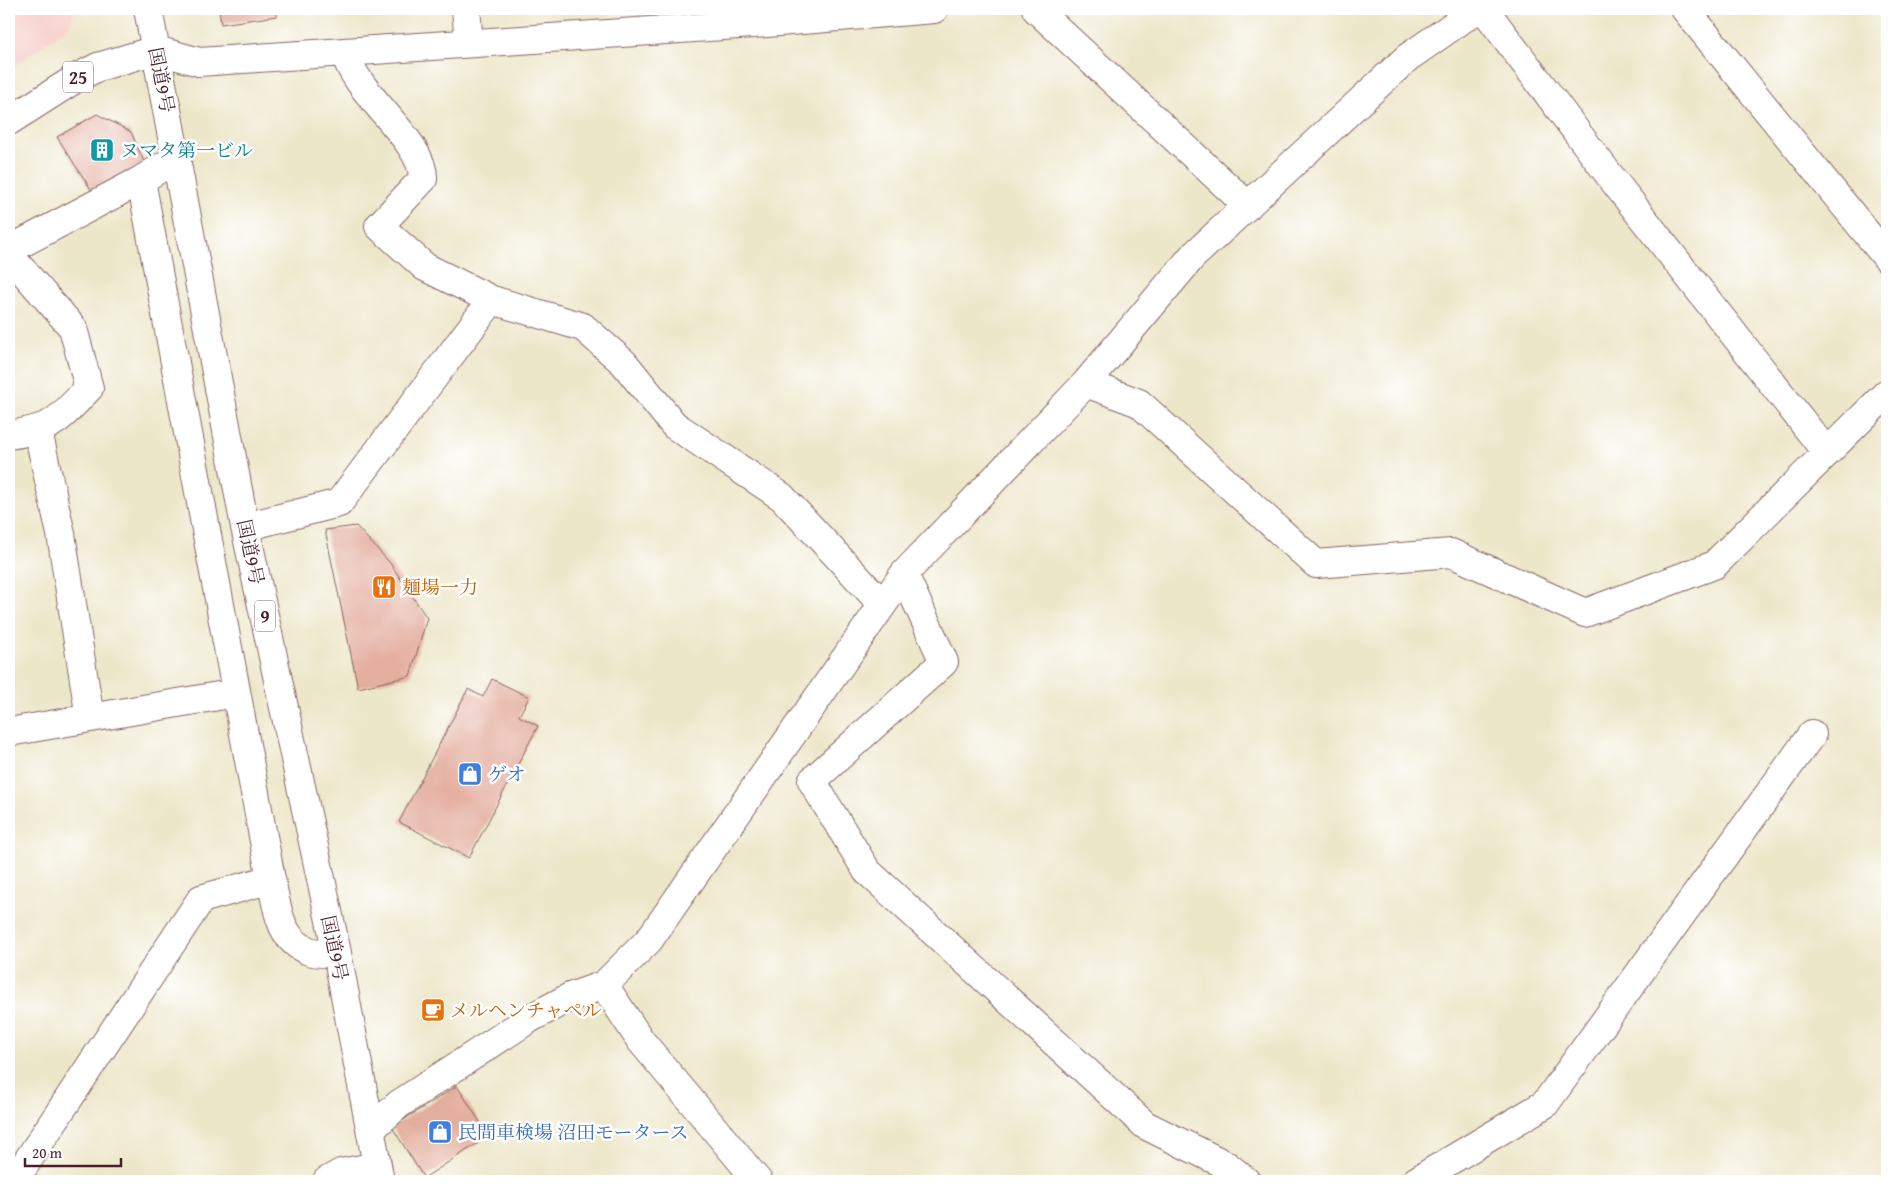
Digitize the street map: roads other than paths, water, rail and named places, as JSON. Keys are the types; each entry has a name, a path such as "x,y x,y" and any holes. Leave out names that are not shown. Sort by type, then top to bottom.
{"main road":[{"name":"国道9号","path":"148,9 246,527 336,953 371,1129 378,1174"},
{"path":"466,9 469,43"},
{"path":"156,50 199,62 469,43 762,16 934,9"},
{"path":"1036,9 1248,206"},
{"path":"371,1129 399,1104 529,1019 570,997 604,985 649,940 904,574 1086,383 1192,258 1407,58 1477,9"},
{"path":"1484,9 1613,180 1827,453"},
{"path":"1685,9 1887,258"},
{"name":"25","path":"9,121 92,70 156,50"},
{"path":"345,53 348,66 359,84 405,137 423,169 422,179 379,226 425,267 492,300 582,327 624,362 674,425 782,497 882,604"},
{"path":"9,250 141,180 177,158"},
{"path":"141,180 271,879 282,926 291,941 310,952 336,953"},
{"path":"9,255 73,328 89,388 54,424 38,431 9,435"},
{"path":"246,527 339,503 492,300"},
{"path":"1086,383 1139,403 1316,564 1452,553 1585,614 1714,565 1887,392"},
{"path":"38,431 60,534 90,718"},
{"path":"904,574 944,662 812,781 867,871 1145,1125 1226,1165 1246,1181"},
{"path":"9,732 236,693"},
{"path":"1416,1181 1545,1104 1812,734"},
{"path":"17,1175 201,899 271,879"},
{"path":"604,985 641,1041 758,1181"},
{"path":"327,1181 341,1173 378,1174"}],"place":[{"name":"ヌマタ第一ビル","path":"102,150"},
{"name":"麺場一力","path":"384,587"},
{"name":"ゲオ","path":"470,774"},
{"name":"メルヘンチャペル","path":"433,1010"},
{"name":"民間車検場 沼田モータース","path":"440,1132"}]}
